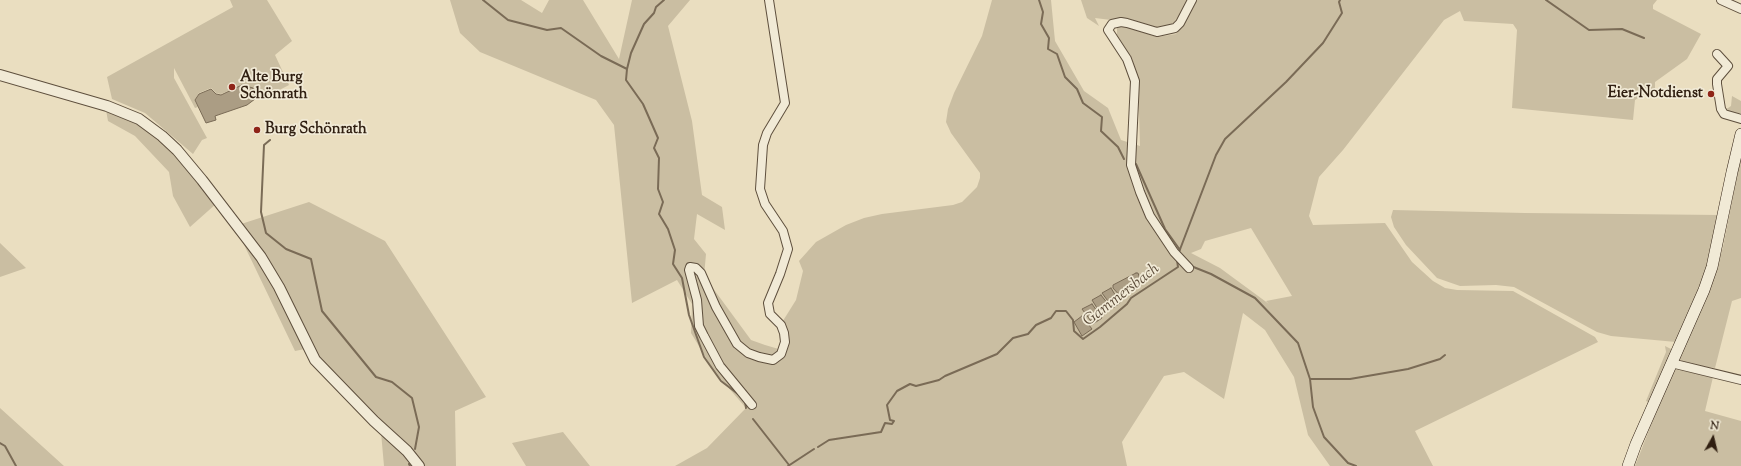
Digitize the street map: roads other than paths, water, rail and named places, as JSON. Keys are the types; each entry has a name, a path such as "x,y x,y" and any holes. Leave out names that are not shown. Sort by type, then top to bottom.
{"main road":[{"path":"1628,466 1636,444 1704,290 1712,267 1740,137"}],"street":[{"path":"752,405 720,366 699,326 697,300 688,270 690,268 696,268 701,273 716,307 737,344 758,357 773,360 781,354 785,342 781,324 770,314 768,303 788,249 783,231 765,204 760,189 763,145 767,133 785,103 769,0"},
{"path":"1189,268 1174,252 1150,216 1140,192 1131,165 1135,81 1127,59 1108,30 1112,24 1121,22 1157,32 1175,28 1180,23 1192,0"},
{"path":"1721,0 1741,10"},
{"path":"1717,54 1728,66 1717,79 1721,109 1724,114 1741,119"},
{"path":"0,75 107,106 139,119 162,136 177,150 202,180 261,257 279,287 315,360 374,421 407,450 419,466"},
{"path":"1671,363 1741,380"}],"water":[{"path":"242,85 253,88 255,99 247,105 215,116 216,120 206,123 195,100 199,94 211,89 216,94 221,95"},
{"path":"1138,273 1141,282 1126,297 1122,298 1113,288 1113,285"},
{"path":"1111,288 1120,303 1113,308 1102,293"},
{"path":"1101,295 1111,308 1102,316 1092,300"},
{"path":"1092,304 1102,318 1093,324 1082,309"},
{"path":"1082,316 1092,329 1082,336 1074,322"}],"waterway":[{"path":"483,0 508,20 547,30 561,28 601,56 627,69 626,80 643,104 658,138 654,148 659,158 658,189 663,202 659,214 668,229 675,250 673,264 682,278 689,315 704,357 721,381 738,394"},
{"path":"627,69 631,53 644,24 654,13 656,7 664,0"},
{"path":"1039,0 1043,12 1041,24 1049,38 1048,49 1057,54 1065,77 1077,89 1083,103 1102,117 1101,131 1118,147 1124,159"},
{"name":"Gammersbach","path":"1179,252 1216,155 1225,139 1286,82 1323,43 1342,13 1339,2 1340,0"},
{"path":"1546,0 1589,30 1622,29 1644,38"},
{"path":"270,140 264,145 261,212 266,233 286,249 311,259 322,311 376,377 392,382 412,398 419,427 415,449"},
{"path":"1136,164 1165,229 1180,250"},
{"name":"Gammersbach","path":"818,447 829,440 881,432 885,423 892,424 894,421 890,420 887,405 897,391 910,384 916,386 939,380 997,354 1013,338 1028,334 1036,325 1051,318 1056,311 1066,311 1073,320 1074,331 1083,339 1127,304 1131,298 1178,267 1177,260"},
{"path":"1191,266 1211,274 1255,298 1298,343 1310,379 1313,407 1324,437 1348,463 1356,466"},
{"path":"1310,379 1350,379 1408,369 1440,359 1445,355"},
{"path":"745,401 746,408"},
{"path":"753,419 789,465"},
{"path":"0,443 5,446 16,466"},
{"name":"Gammersbach","path":"788,466 814,449"}],"place":[{"name":"Alte Burg Schönrath","path":"232,87"},
{"name":"Eier-Notdienst","path":"1711,94"},
{"name":"Burg Schönrath","path":"257,130"}]}
